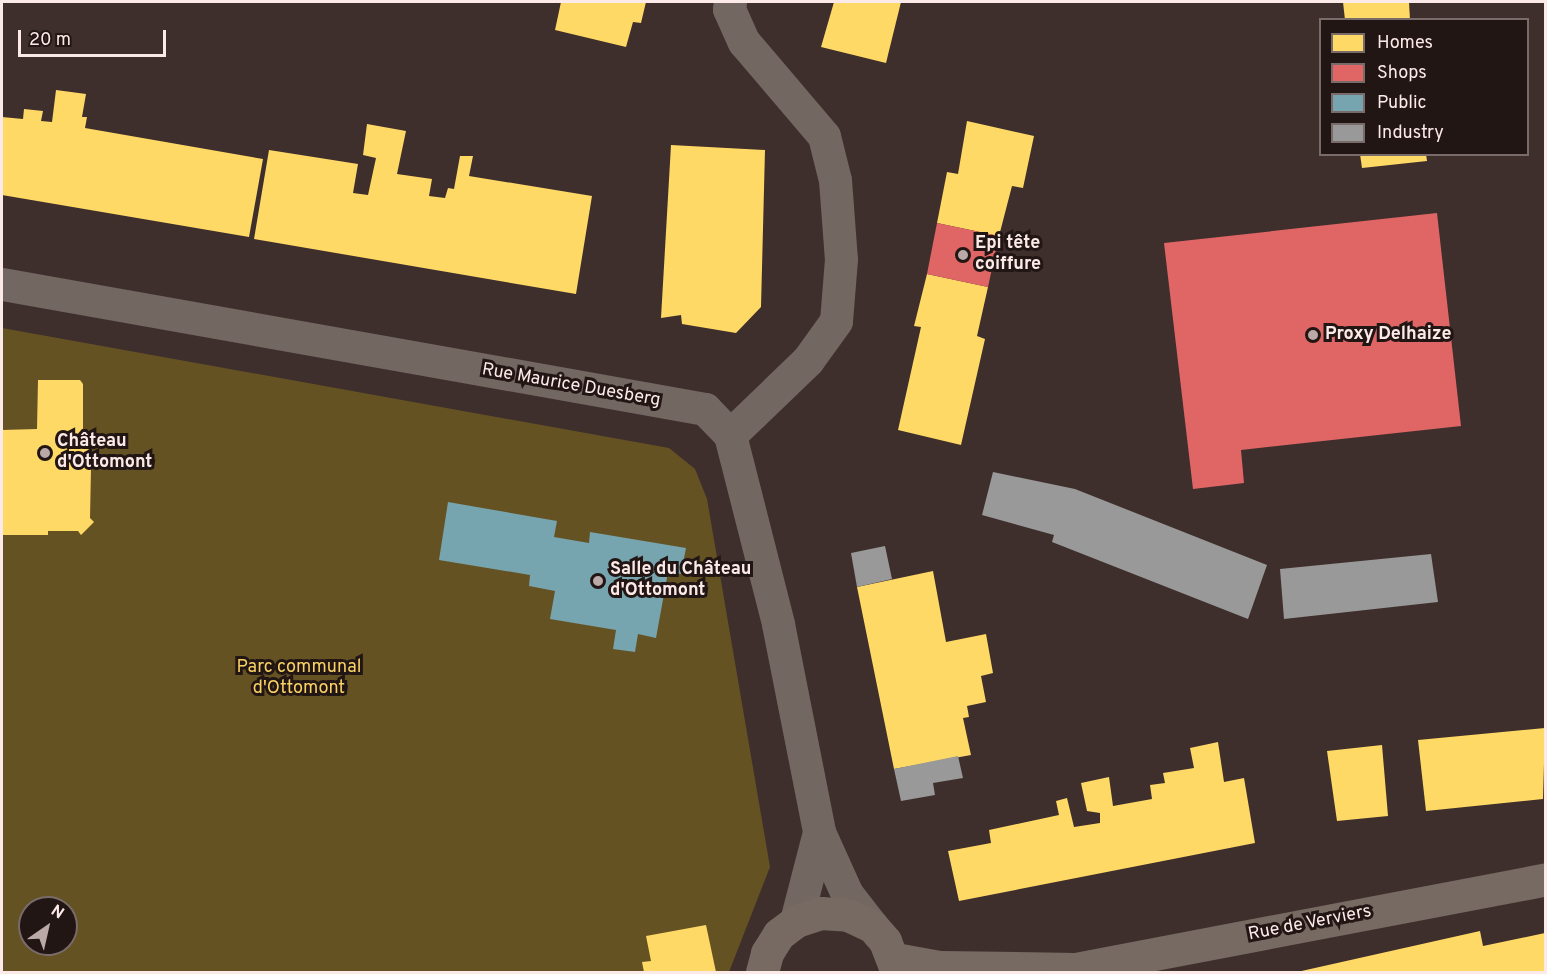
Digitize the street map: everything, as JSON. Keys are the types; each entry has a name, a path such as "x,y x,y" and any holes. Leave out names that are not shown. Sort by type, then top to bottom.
{"street":[{"path":"730,2 729,9 744,42 824,136 835,180 841,260 836,321 808,360 730,435 778,624 819,832 847,894 872,926 896,966"},
{"name":"Rue Maurice Duesberg","path":"2,285 705,410 730,435"},
{"path":"796,921 819,832"},
{"name":"Rue de Verviers","path":"896,966 1068,970 1545,879"},
{"path":"762,972 767,953 779,934 796,921 821,913 848,915 872,926"}],"green space":[{"name":"Parc communal d'Ottomont","path":"2,328 669,448 695,469 707,499 770,867 729,972 2,972"}],"building: Homes":[{"path":"561,2 646,2 641,23 633,22 626,47 555,30"},
{"path":"834,2 901,2 886,63 821,47"},
{"path":"1343,2 1409,2 1410,18 1345,18"},
{"path":"56,90 86,94 82,117 87,117 85,128 263,159 249,237 2,195 2,117 23,119 24,109 43,111 41,121 52,122"},
{"path":"967,121 1034,136 1023,188 1012,186 999,236 937,223 947,172 958,174"},
{"path":"367,124 406,131 397,174 432,179 429,196 445,198 448,188 454,189 460,156 473,156 469,176 592,196 576,294 254,239 269,150 358,164 353,193 368,195 376,158 363,155"},
{"path":"671,145 765,150 761,307 736,333 682,324 681,315 661,318"},
{"path":"1360,156 1426,156 1427,161 1362,168"},
{"path":"927,274 988,287 977,336 985,339 961,445 898,430 921,327 914,326"},
{"name":"Château d'Ottomont","path":"38,380 80,380 83,384 83,437 89,438 90,518 94,522 81,535 78,531 48,531 48,535 2,535 2,430 37,429"},
{"path":"933,571 946,642 986,634 993,673 981,676 986,702 967,706 969,717 963,718 971,755 894,769 857,587"},
{"path":"1545,728 1543,799 1426,811 1418,740"},
{"path":"1218,742 1224,782 1244,778 1255,843 959,901 948,851 991,843 989,830 1059,815 1056,801 1067,798 1074,827 1100,823 1100,813 1087,811 1081,783 1109,777 1113,806 1152,799 1150,785 1165,783 1163,773 1194,768 1190,748"},
{"path":"1382,745 1388,816 1337,821 1327,751"},
{"path":"706,925 716,972 644,972 642,962 651,961 646,936"},
{"path":"1480,931 1483,946 1545,933 1545,972 1297,972"}],"building: Shops":[{"name":"Proxy Delhaize","path":"1437,213 1461,426 1241,450 1244,483 1193,489 1164,243"},
{"name":"Epi tête coiffure","path":"937,223 999,236 988,287 927,274"}],"building: Public":[{"name":"Salle du Château d'Ottomont","path":"448,502 557,521 554,537 589,543 590,532 686,548 681,574 668,572 656,638 638,634 635,652 613,649 616,630 550,619 555,591 529,586 530,575 439,560"}],"building: Industry":[{"path":"993,472 1075,489 1267,565 1248,619 1052,542 1054,535 982,515"},
{"path":"885,546 892,579 857,587 851,553"},
{"path":"1431,554 1438,602 1284,619 1280,569"},
{"path":"958,756 963,778 933,783 935,795 901,801 894,769"}],"place":[{"name":"Epi tête coiffure","path":"963,255"},
{"name":"Proxy Delhaize","path":"1313,335"},
{"name":"Château d'Ottomont","path":"45,453"},
{"name":"Salle du Château d'Ottomont","path":"598,581"}]}
